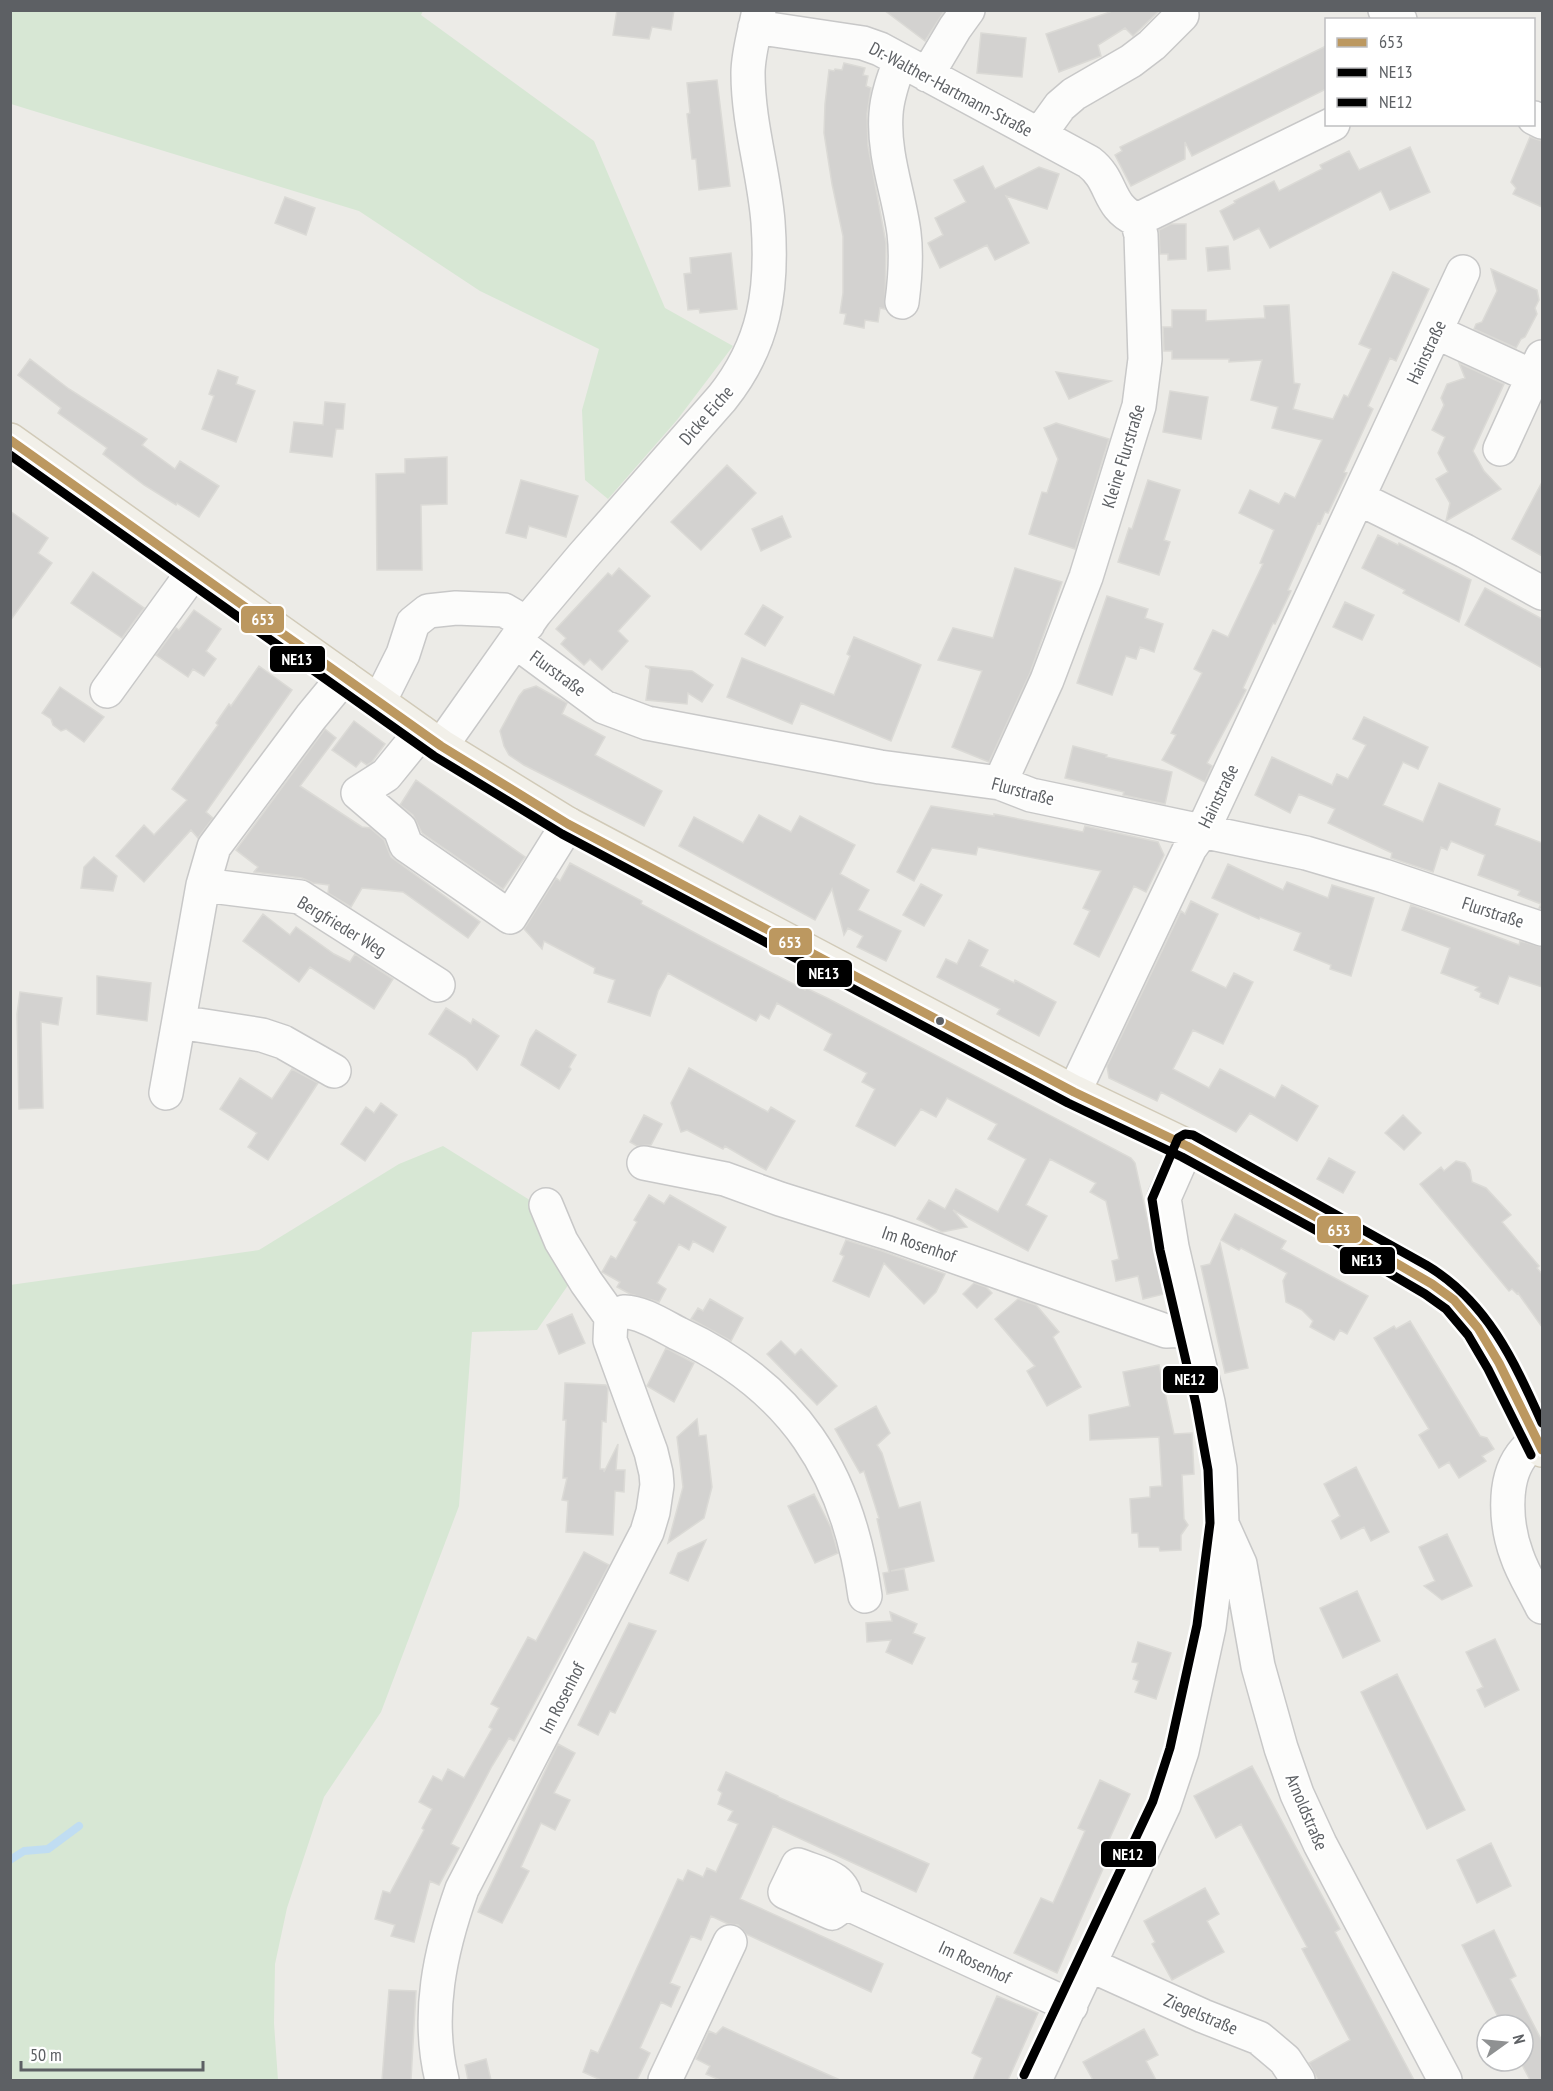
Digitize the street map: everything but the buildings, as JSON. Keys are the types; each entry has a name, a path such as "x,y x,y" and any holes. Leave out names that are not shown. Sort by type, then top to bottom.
{"main road":[{"path":"10,440 431,739 568,824 1074,1092 1186,1146 1327,1223 1432,1284 1454,1300 1478,1328 1499,1363 1540,1444"}],"street":[{"path":"902,303 907,267 904,232 887,150 886,113 893,81 914,68 955,28 968,10"},
{"name":"Dr.-Walther-Hartmann-Straße","path":"1039,135 1060,106 1074,94 1131,61 1152,45 1182,15"},
{"name":"Dr.-Walther-Hartmann-Straße","path":"757,19 863,43 914,68 1095,167 1118,209 1137,220"},
{"name":"Dicke Eiche","path":"568,824 510,917 406,845 400,829 358,793 386,775 431,739 522,633 583,556 738,378 753,348 769,288 768,221 750,107 748,71 757,19"},
{"path":"1137,220 1329,126"},
{"name":"Kleine Flurstraße","path":"1000,783 1047,680 1086,577 1139,406 1145,359 1141,235 1137,220"},
{"name":"Hainstraße","path":"1074,1092 1190,848 1203,831 1463,272"},
{"path":"1436,332 1538,367 1500,449"},
{"path":"1358,498 1465,551 1542,593"},
{"path":"106,691 194,572"},
{"name":"Flurstraße","path":"379,702 403,654 413,624 428,611 456,608 504,610 522,633 604,706 647,723 880,767 1000,783 1031,795 1306,853 1384,876 1542,929"},
{"path":"166,1093 203,885 214,847 311,717 344,677"},
{"name":"Bergfrieder Weg","path":"203,885 300,897 438,986"},
{"path":"179,1022 262,1035 284,1042 334,1071"},
{"path":"1035,2080 1164,1805 1182,1751 1209,1627 1222,1524 1220,1469 1208,1402 1172,1247 1164,1198 1186,1146"},
{"name":"Im Rosenhof","path":"644,1163 725,1179 921,1244 1166,1331 1191,1330"},
{"path":"546,1205 561,1241 611,1317 625,1312 643,1316 688,1338 737,1365 790,1414 806,1434 838,1489 860,1558 865,1596"},
{"name":"Im Rosenhof","path":"442,2080 435,2028 438,1973 448,1930 462,1889 640,1546 653,1512 657,1485 654,1462 610,1340 611,1317"},
{"path":"1540,1444 1520,1457 1508,1489 1508,1496 1510,1530 1517,1557 1542,1607"},
{"name":"Arnoldstraße","path":"1222,1524 1240,1563 1258,1666 1281,1748 1297,1794 1320,1844 1445,2080"},
{"name":"Im Rosenhof","path":"846,1903 1071,2006"},
{"path":"665,2080 730,1942"},
{"name":"Ziegelstraße","path":"1090,1965 1203,2016 1259,2038 1285,2060 1298,2080"}],"green space":[{"path":"10,11 423,11 421,15 594,141 665,308 733,346 677,420 608,499 585,480 582,410 599,349 480,291 359,211 11,104"},
{"path":"443,1146 541,1207 573,1278 537,1330 472,1332 459,1506 381,1712 324,1797 287,1908 275,1964 274,2023 278,2080 11,2080 10,1285 259,1250 399,1164"}],"waterway":[{"path":"10,1860 24,1851 48,1849 79,1826"}],"transit line":[{"name":"653","path":"10,440 441,746 568,824 1074,1092 1187,1146 1432,1284 1454,1300 1478,1328 1499,1363 1542,1450"},
{"name":"NE13","path":"10,455 434,756 562,834 1068,1103 1182,1157 1321,1233 1425,1294 1446,1309 1468,1335 1488,1369 1531,1455"},
{"name":"NE12","path":"1024,2075 1153,1801 1170,1748 1197,1625 1210,1523 1208,1470 1196,1404 1160,1250 1152,1199 1178,1138 1185,1134 1193,1135 1426,1265 1447,1280 1466,1296 1496,1334 1521,1377 1542,1423"}]}
